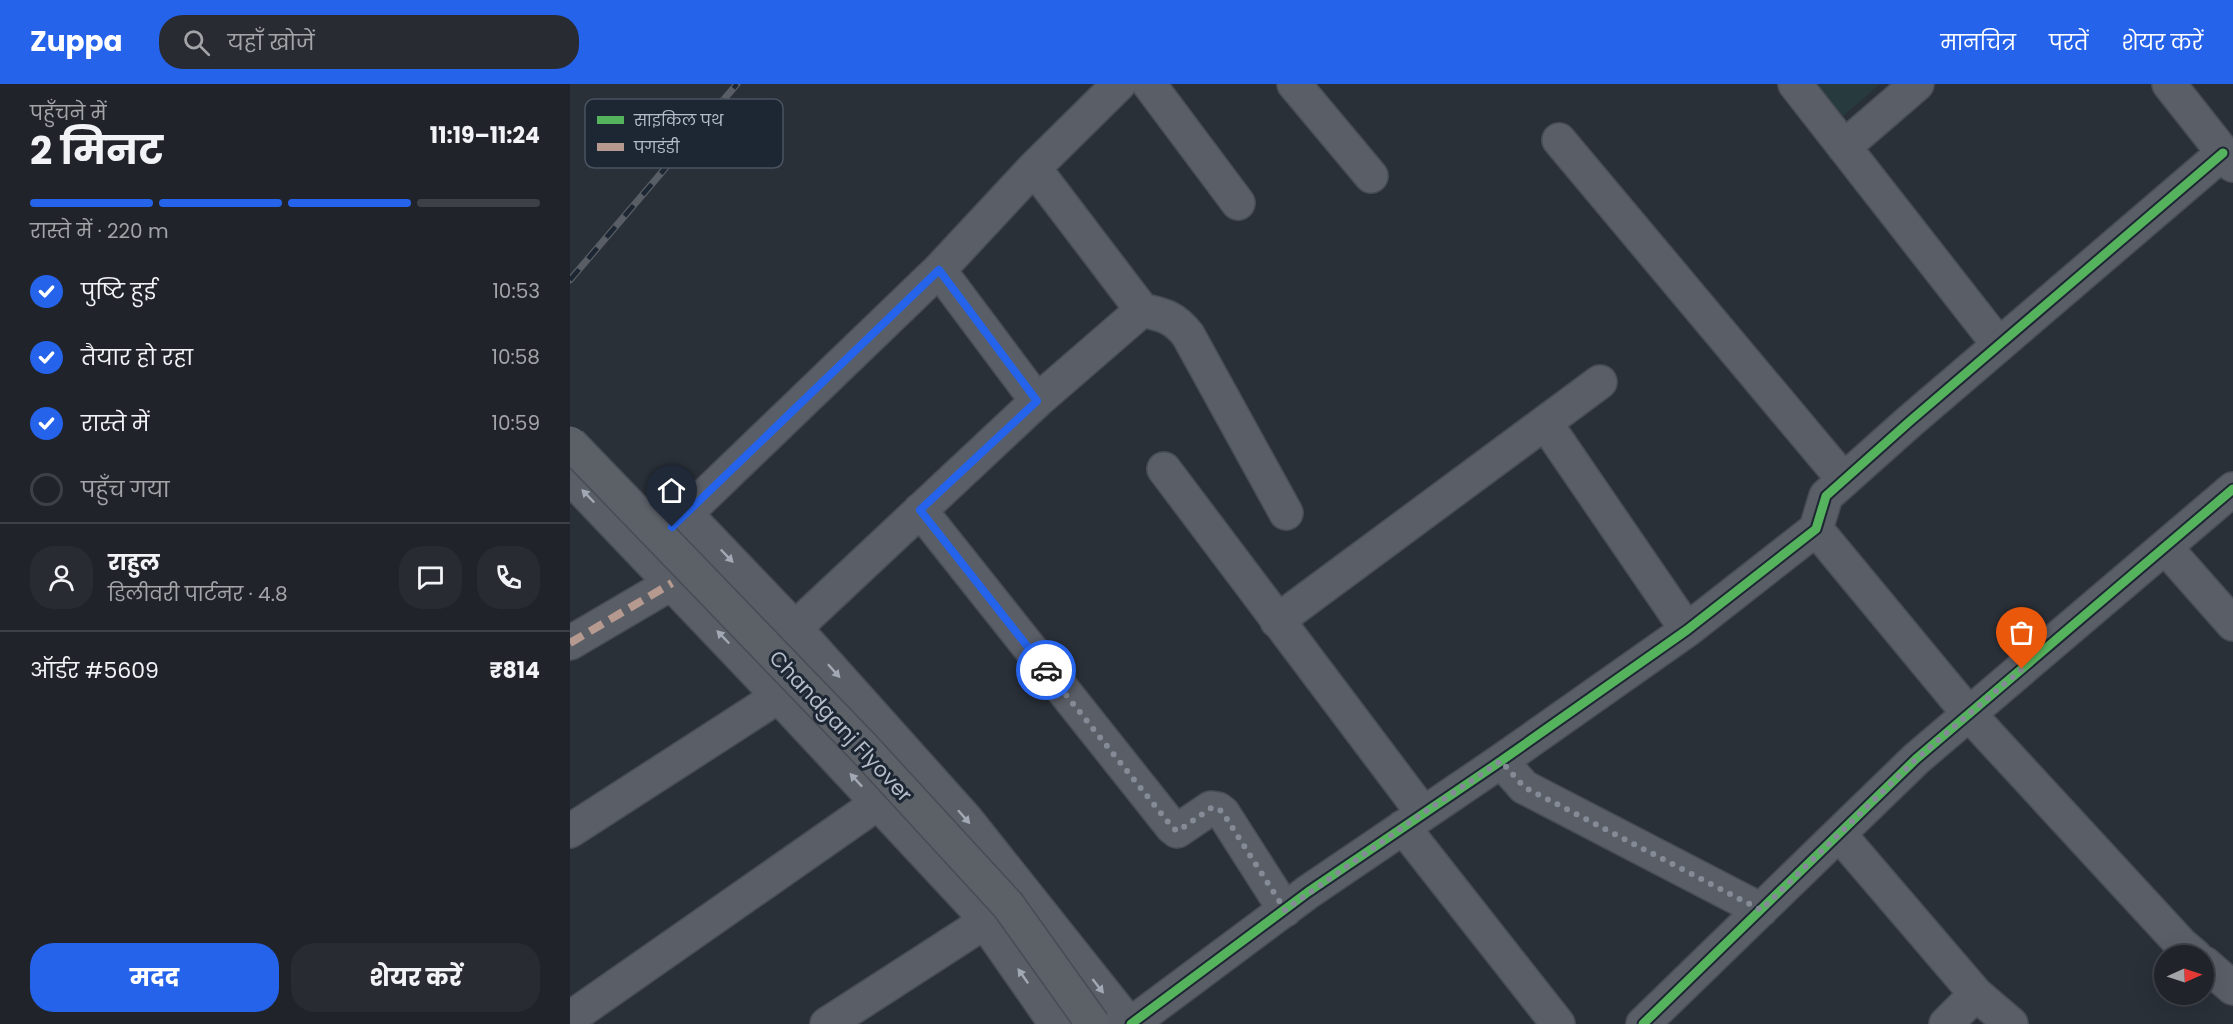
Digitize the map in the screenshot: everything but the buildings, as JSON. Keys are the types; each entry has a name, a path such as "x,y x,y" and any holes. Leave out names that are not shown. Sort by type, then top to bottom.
{"main road":[{"name":"Chandganj Flyover","path":"570,443 862,746 1008,905 1093,1024"}],"street":[{"path":"643,553 939,270 1034,168 1119,84"},
{"path":"1149,84 1239,203"},
{"path":"1294,84 1371,176"},
{"path":"1795,84 1999,345"},
{"path":"1844,147 1917,84"},
{"path":"686,514 795,628 966,819 1130,1024 1285,910 1687,630 1816,529 1826,496 1999,345 2228,159 2169,84"},
{"path":"1559,140 1844,480"},
{"path":"1034,168 1142,310 1162,314 1177,321 1188,335 1286,513"},
{"path":"939,270 1037,401"},
{"path":"795,628 1037,401 1142,310"},
{"path":"1277,621 1600,382"},
{"path":"1546,424 1687,630"},
{"path":"1164,470 1277,621 1413,820 1558,1024"},
{"path":"570,477 779,696 973,905 1056,1024"},
{"path":"1642,1024 1916,759 2233,489"},
{"path":"920,510 1172,827 1177,831 1211,808 1218,808 1285,910"},
{"path":"1816,529 1969,714 2182,945"},
{"path":"2165,547 2233,624"},
{"path":"570,643 672,583"},
{"path":"570,831 779,696"},
{"path":"1501,761 1524,787 1761,910"},
{"path":"576,1014 878,803"},
{"path":"1839,834 1976,994 2011,1024"},
{"path":"827,1024 985,922"},
{"path":"2214,972 2233,988"},
{"path":"1946,1024 1976,994"}],"green space":[{"path":"1817,84 1880,84 1843,116"}],"railway":[{"path":"724,99 737,84"},
{"path":"570,280 665,168"}],"marked path":[{"path":"570,643 672,583"}],"cycle path":[{"path":"1131,1024 1308,892 1501,761 1687,630 1816,529 1826,496 2223,153"},
{"path":"1643,1024 1916,759 2233,489"}],"way so far":[{"path":"1046,670 1172,827 1177,831 1211,808 1218,808 1223,813 1285,910 1501,761 1524,787 1761,910 1916,759 2022,669"}],"route":[{"path":"672,527 939,270 1037,401 920,510 1046,670"}]}
